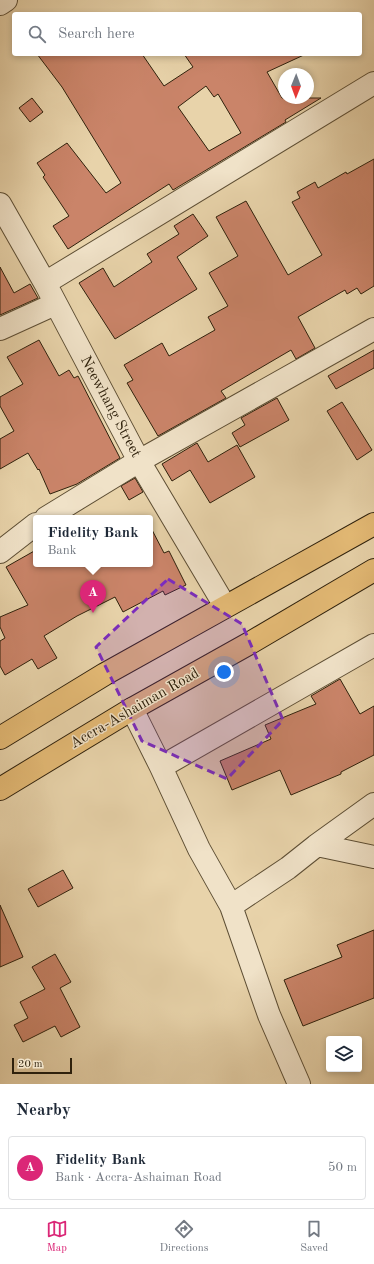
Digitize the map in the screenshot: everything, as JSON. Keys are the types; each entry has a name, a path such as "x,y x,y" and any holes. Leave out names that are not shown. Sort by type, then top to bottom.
{"main road":[{"path":"0,738 105,674 224,606 374,524"},
{"name":"Accra-Ashaiman Road","path":"0,789 132,709 250,643 374,570"}],"street":[{"path":"0,4 6,0"},
{"path":"45,283 374,83"},
{"name":"Neewhang Street","path":"0,204 45,283 139,461 224,606"},
{"path":"0,329 55,304"},
{"path":"51,515 139,461 374,329"},
{"path":"0,552 33,526"},
{"path":"162,767 374,645"},
{"path":"132,709 162,767 199,849 231,906 269,1015 299,1084"},
{"path":"231,906 288,868 374,804"},
{"path":"317,845 374,857"}],"highlighted area":[{"path":"168,579 242,624 283,720 227,779 142,741 96,647"}],"building":[{"path":"39,56 143,56 164,86 193,67 185,56 302,56 267,72 278,91 278,104 311,104 285,120 286,122 173,190 169,184 68,249 53,226 69,216 43,177 45,175 37,163 67,143 106,193 121,183 62,87","holes":["206,86 214,97 218,94 241,133 209,151 178,107"]},
{"path":"32,98 43,112 30,122 19,108"},
{"path":"314,98 321,98 314,102"},
{"path":"374,159 374,286 361,294 357,288 347,294 345,290 298,317 315,348 296,359 291,350 221,391 226,398 158,436 127,383 133,380 124,365 162,343 169,356 215,330 208,317 228,306 209,273 238,256 216,217 246,201 288,275 322,255 292,202 300,198 297,192 315,182 318,188 346,172 347,174"},
{"path":"193,214 208,236 177,257 197,289 115,339 79,283 103,268 114,287 152,262 147,254 179,234 174,226"},
{"path":"0,267 14,293 30,284 38,298 0,315"},
{"path":"39,340 59,376 69,370 74,378 78,376 120,458 77,484 50,494 39,469 38,470 28,453 0,469 0,439 14,431 0,406 0,397 23,384 7,357"},
{"path":"374,350 374,368 336,389 328,376"},
{"path":"277,398 289,420 240,447 232,433 245,425 241,418"},
{"path":"342,402 372,450 357,460 327,411"},
{"path":"197,443 208,462 237,445 255,477 210,503 190,470 172,481 162,464"},
{"path":"135,478 143,492 129,500 121,486"},
{"path":"153,532 164,553 169,551 186,585 165,595 163,591 123,612 115,597 77,616 44,636 57,658 38,669 32,659 5,675 0,666 0,641 5,638 0,627 0,617 28,605 6,567 33,552 33,567 153,567"},
{"path":"340,679 360,714 374,706 374,755 341,772 341,774 291,795 280,770 232,790 220,761 271,739 265,725 316,704 311,696"},
{"path":"63,870 73,888 38,907 28,889"},
{"path":"0,905 23,957 0,967"},
{"path":"374,930 374,998 303,1026 284,980 342,957 337,945"},
{"path":"55,954 71,982 60,988 80,1027 61,1037 55,1026 23,1042 14,1025 28,1018 20,1002 45,989 32,967"}],"place":[{"name":"Fidelity Bank","path":"93,613"}]}
